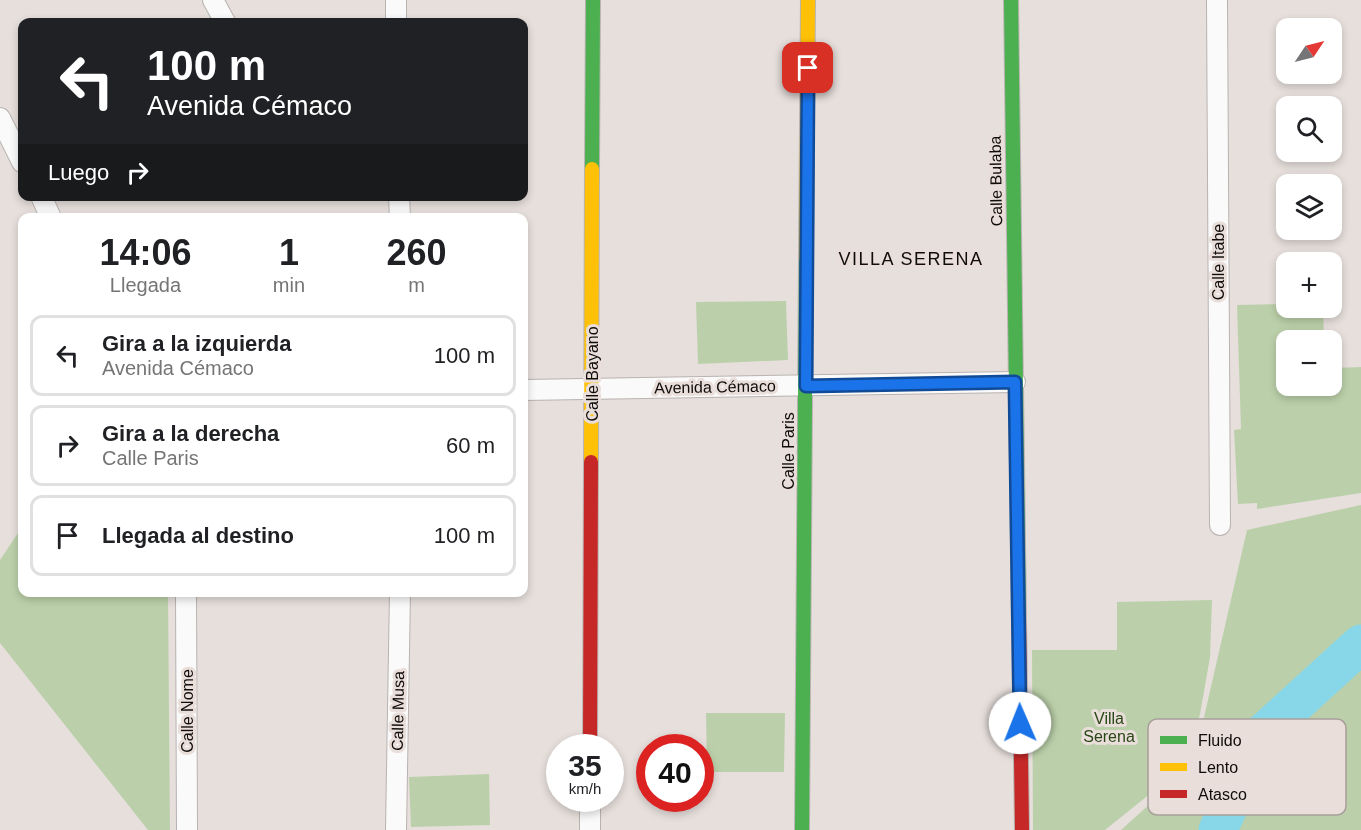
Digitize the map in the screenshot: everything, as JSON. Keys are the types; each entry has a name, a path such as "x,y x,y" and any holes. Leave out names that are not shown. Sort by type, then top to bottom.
{"street":[{"path":"213,0 223,18"},
{"path":"396,0 396,18"},
{"name":"Calle Bayano","path":"590,734 593,0"},
{"name":"Calle Paris","path":"802,830 808,0"},
{"name":"Calle Bulaba","path":"1011,0 1022,830"},
{"name":"Calle Itabe","path":"1217,0 1220,525"},
{"path":"0,118 18,154"},
{"name":"Avenida Cémaco","path":"528,390 1015,382"},
{"name":"Calle Nome","path":"186,597 187,830"},
{"name":"Calle Musa","path":"396,830 400,597"},
{"path":"590,812 590,830"}],"green space":[{"path":"786,301 788,360 698,364 696,302"},
{"path":"1276,304 1276,318 1323,318 1324,330 1276,330 1276,396 1342,396 1342,368 1361,367 1361,493 1257,509 1257,503 1238,504 1234,430 1241,429 1237,305"},
{"path":"1361,505 1361,830 1121,830 1148,806 1148,815 1346,815 1346,719 1204,719 1247,530"},
{"path":"18,533 18,597 168,597 170,830 148,830 0,643 0,560"},
{"name":"Villa Serena","path":"1212,600 1210,657 1199,719 1148,719 1148,795 1105,830 1033,830 1032,650 1117,650 1117,602"},
{"path":"706,713 785,713 784,772 714,772 714,734 706,734"},
{"path":"489,774 490,825 411,827 409,777"}],"waterway":[{"path":"1279,719 1361,644"},
{"path":"1218,830 1225,815"}],"traffic: fast":[{"path":"592,169 593,0"},
{"path":"1011,0 1019,620"},
{"path":"802,830 806,258"}],"traffic: slow":[{"path":"806,258 808,0"},
{"path":"591,462 592,169"}],"traffic: jam":[{"path":"590,734 591,462"},
{"path":"1019,620 1022,830"}],"district":[{"name":"VILLA SERENA","path":"911,259"}],"route":[{"path":"808,68 806,386 1015,382 1020,723"}]}
